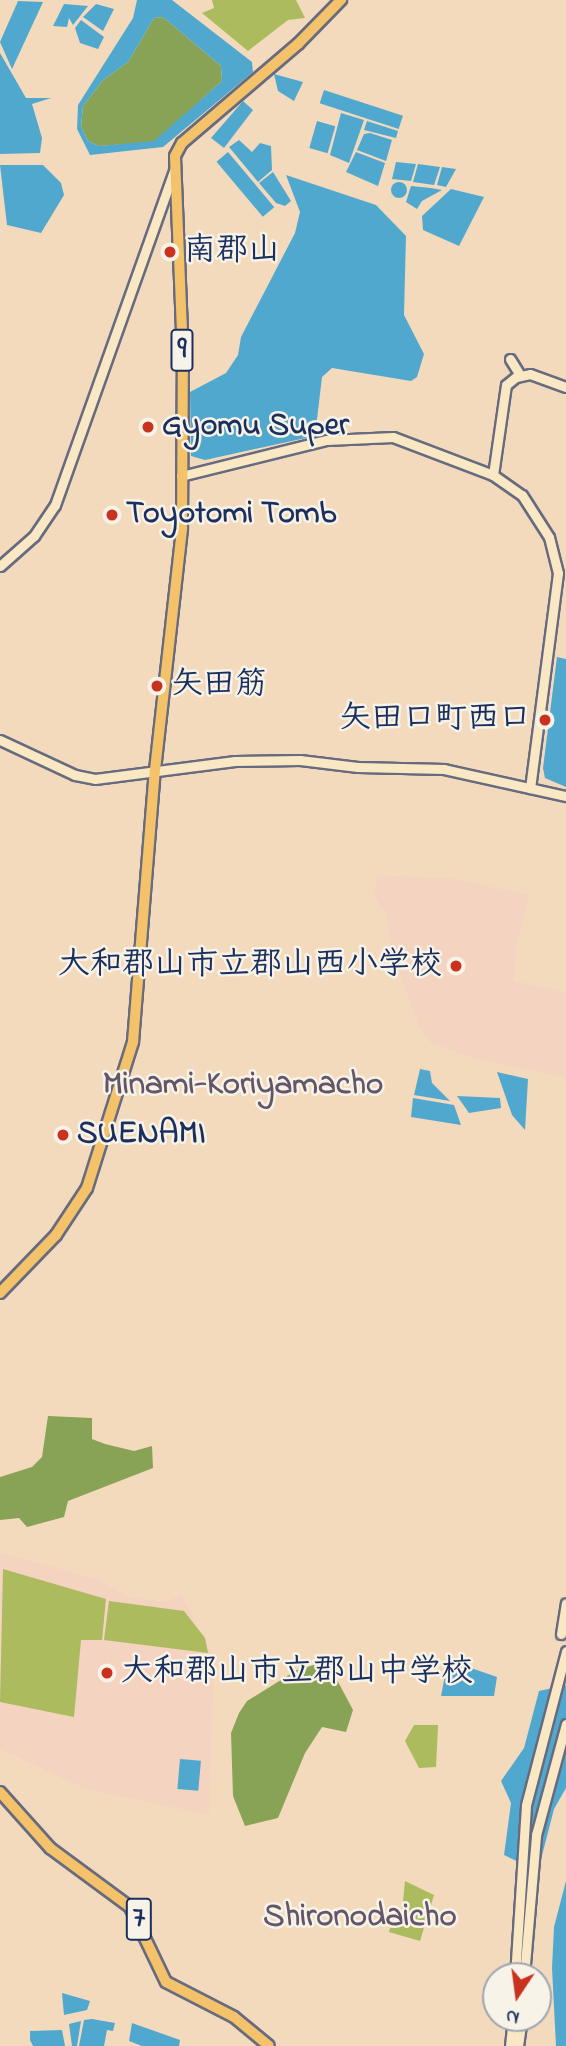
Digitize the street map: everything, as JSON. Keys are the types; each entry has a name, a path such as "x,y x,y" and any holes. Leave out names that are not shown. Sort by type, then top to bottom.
{"main road":[{"name":"9","path":"0,1293 56,1235 87,1188 121,1090 139,988 155,770 182,528 183,356 174,171 182,143 298,44 341,0"},
{"name":"7","path":"0,1792 50,1848 130,1907 166,1982 233,2017 269,2046"}],"street":[{"path":"0,566 34,536 55,505 174,171"},
{"path":"510,359 520,375 566,387"},
{"path":"493,475 506,385 520,375"},
{"path":"181,476 354,438 393,438 493,475 533,508 549,537 558,573 530,788"},
{"path":"0,740 75,775 95,779 155,770 300,760 358,767 444,769 566,796"},
{"path":"561,1634 566,1603"},
{"path":"516,1962 526,1805 566,1651"},
{"path":"525,1962 536,1835 566,1724"}],"shaded area":[{"name":"大和郡山市立郡山西小学校","path":"378,877 453,879 529,895 516,945 514,981 566,993 566,1077 472,1058 430,1042 419,1026 391,950 387,913 380,908 374,893"},
{"name":"大和郡山市立郡山中学校","path":"0,1553 93,1578 132,1598 166,1602 181,1595 214,1656 209,1815 86,1789 0,1749"}],"green space":[{"path":"212,0 296,0 305,18 288,20 248,51 202,13 214,8"},
{"path":"163,17 221,66 222,81 154,142 99,146 88,141 81,126 83,106 103,80 128,62 154,18"},
{"path":"48,1416 92,1418 92,1439 105,1444 134,1451 152,1446 153,1468 68,1501 64,1517 27,1527 19,1518 0,1520 0,1477 32,1467 42,1457"},
{"path":"3,1569 106,1599 102,1640 81,1640 74,1717 0,1702"},
{"path":"109,1601 184,1611 205,1638 208,1653 104,1640"},
{"path":"327,1661 353,1710 346,1732 322,1727 305,1753 278,1818 245,1826 233,1796 231,1733 239,1713 247,1701 297,1670"},
{"path":"414,1725 438,1725 436,1767 419,1768 405,1741"},
{"path":"405,1881 434,1895 420,1941 389,1932 394,1913 402,1911"}],"water":[{"path":"137,0 172,0 252,62 253,72 163,147 90,155 77,129 78,105 133,18","holes":["163,17 221,66 222,81 154,141 99,146 88,141 81,126 83,106 103,80 128,62 154,18"]},
{"path":"18,1 43,2 12,69 0,42"},
{"path":"64,4 88,6 73,25 69,18 67,27 53,26"},
{"path":"96,4 114,9 103,31 83,17"},
{"path":"81,20 104,37 98,49 80,43 75,28"},
{"path":"0,53 26,98 51,98 32,104 42,138 40,153 0,154"},
{"path":"274,74 303,82 294,101 278,91"},
{"path":"324,90 403,116 399,129 320,103"},
{"path":"243,101 253,110 224,148 211,138"},
{"path":"341,113 364,120 349,163 330,155"},
{"path":"317,121 335,126 328,153 309,148"},
{"path":"367,121 398,131 396,138 364,130"},
{"path":"370,133 392,140 386,161 357,150 364,134"},
{"path":"239,140 252,152 260,143 271,146 272,170 258,182 229,147"},
{"path":"228,152 274,207 263,217 217,162"},
{"path":"356,152 385,163 378,186 346,172"},
{"path":"396,162 416,164 411,181 392,179"},
{"path":"418,164 440,167 434,185 413,182"},
{"path":"0,165 43,165 61,183 64,195 41,233 7,225"},
{"path":"442,167 456,169 446,187 437,185"},
{"path":"273,172 291,201 285,206 276,203 259,183"},
{"path":"286,175 376,205 406,236 404,315 424,354 417,377 411,381 332,368 322,377 315,436 205,460 191,456 190,392 226,373 238,355 241,337 295,233 300,212"},
{"path":"399,182 405,184 405,196 399,198 393,196 391,190 393,184"},
{"path":"411,186 442,190 422,201 417,209 406,202"},
{"path":"451,189 484,197 459,246 423,230 422,216"},
{"path":"557,657 566,659 566,787 545,778 543,768"},
{"path":"420,1069 430,1071 432,1083 450,1101 414,1095"},
{"path":"497,1072 528,1079 525,1130 512,1115"},
{"path":"457,1096 500,1098 501,1108 469,1113"},
{"path":"413,1098 454,1105 461,1125 411,1117"},
{"path":"448,1660 497,1677 494,1696 441,1696"},
{"path":"566,1685 566,1788 554,1809 538,1871 504,1855 511,1803 501,1781 524,1748 539,1691"},
{"path":"180,1759 201,1761 198,1791 177,1789"},
{"path":"566,1881 566,2046 556,2046 552,1968 554,1927"},
{"path":"62,1993 90,2001 87,2010 64,2015"},
{"path":"84,2020 115,2023 113,2031 107,2030 104,2046 79,2046"},
{"path":"81,2021 77,2046 72,2046 69,2024"},
{"path":"132,2023 180,2040 179,2046 142,2046 129,2041"},
{"path":"62,2030 65,2046 33,2046 30,2040 30,2031"}],"place":[{"name":"南郡山","path":"170,252"},
{"name":"Gyomu Super","path":"148,427"},
{"name":"Toyotomi Tomb","path":"112,515"},
{"name":"矢田筋","path":"157,686"},
{"name":"矢田口町西口","path":"545,720"},
{"name":"大和郡山市立郡山西小学校","path":"456,966"},
{"name":"SUENAMI","path":"63,1135"},
{"name":"大和郡山市立郡山中学校","path":"107,1673"}],"district":[{"name":"Minami-Koriyamacho","path":"243,1086"},
{"name":"Shironodaicho","path":"360,1918"}]}
